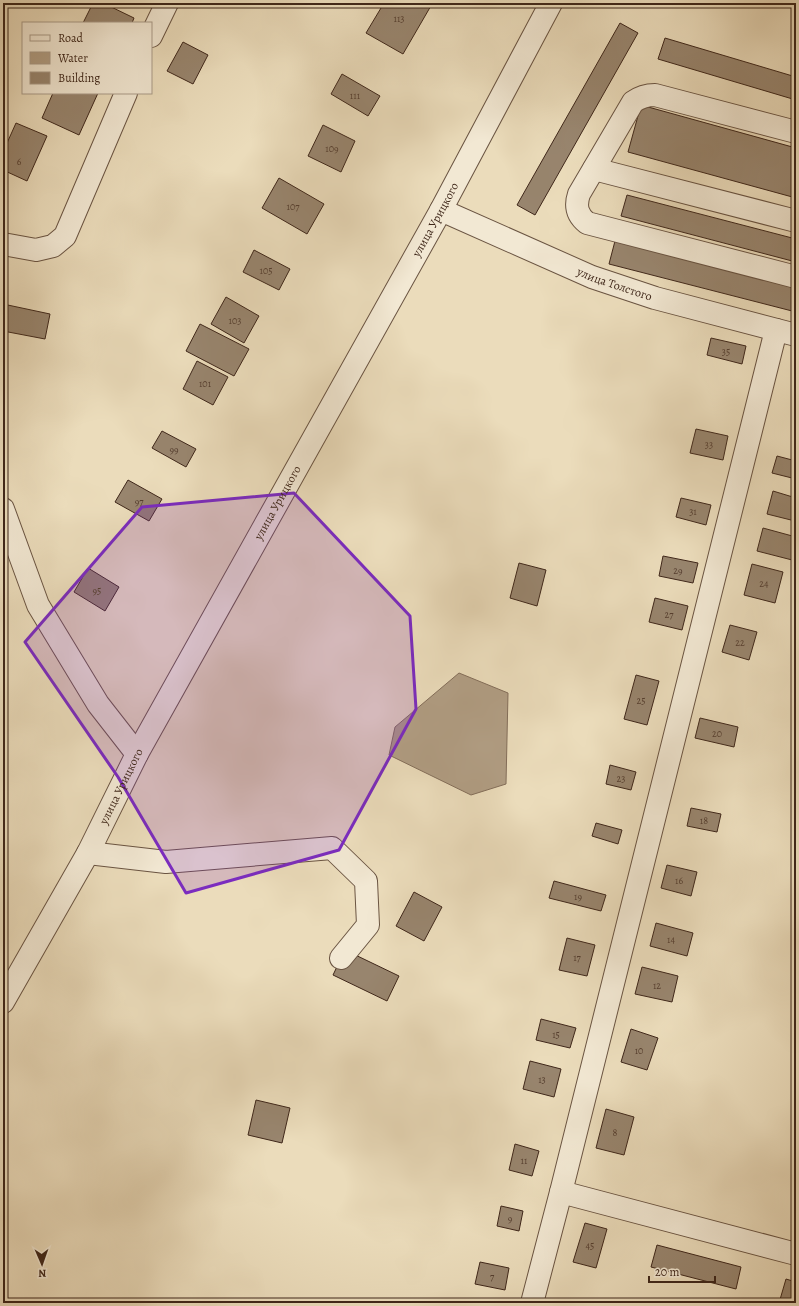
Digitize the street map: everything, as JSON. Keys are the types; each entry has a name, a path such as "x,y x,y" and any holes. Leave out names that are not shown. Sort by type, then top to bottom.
{"street":[{"path":"152,34 167,3"},
{"name":"улица Урицкого","path":"3,1002 88,853 137,754 441,210 551,3"},
{"path":"3,244 36,250 53,246 65,236 126,94"},
{"path":"796,132 646,95 633,102 576,202 577,212 587,223 796,277"},
{"path":"594,169 796,221"},
{"name":"улица Толстого","path":"441,210 592,277 655,298 786,333"},
{"path":"532,1303 786,333"},
{"path":"3,509 38,605 98,704 137,754"},
{"path":"88,853 166,862 332,848 366,881 368,925 341,958"},
{"path":"561,1192 796,1254"}],"highlighted area":[{"path":"294,493 410,616 416,709 339,850 186,893 118,777 25,642 142,507"}],"water":[{"path":"459,673 508,693 506,784 471,795 389,755 395,727"}],"building":[{"path":"93,3 103,3 134,18 132,22 84,22"},
{"path":"384,3 432,4 403,54 366,33"},
{"path":"620,23 638,33 535,215 517,205"},
{"path":"665,38 796,77 796,100 658,59"},
{"path":"183,42 208,55 193,84 167,71"},
{"path":"342,74 380,96 368,116 331,94"},
{"path":"53,94 98,94 79,135 42,118"},
{"path":"641,105 796,148 796,198 628,152"},
{"path":"16,123 47,136 27,181 3,170 3,152"},
{"path":"323,125 355,141 341,172 308,156"},
{"path":"279,178 324,204 307,234 262,208"},
{"path":"627,195 796,239 796,262 621,216"},
{"path":"615,241 796,288 796,312 609,264"},
{"path":"254,250 290,269 279,290 243,272"},
{"path":"226,297 259,316 244,343 211,324"},
{"path":"3,304 50,314 45,339 3,331"},
{"path":"200,324 249,349 234,376 186,351"},
{"path":"711,338 746,346 742,364 707,355"},
{"path":"197,361 228,377 213,405 183,389"},
{"path":"696,429 728,436 723,460 690,453"},
{"path":"162,431 196,449 186,467 152,448"},
{"path":"777,456 796,461 796,479 772,473"},
{"path":"128,480 162,499 149,521 115,502"},
{"path":"773,491 796,498 795,521 767,514"},
{"path":"681,498 711,505 706,525 676,517"},
{"path":"763,528 796,537 796,561 757,551"},
{"path":"663,556 698,563 693,583 659,576"},
{"path":"519,563 546,570 537,606 510,598"},
{"path":"752,564 783,572 775,603 744,595"},
{"path":"88,568 119,587 105,611 74,592"},
{"path":"655,598 688,606 682,630 649,622"},
{"path":"730,625 757,632 749,660 722,652"},
{"path":"636,675 659,681 647,725 624,719"},
{"path":"700,718 738,727 734,747 695,738"},
{"path":"610,765 636,772 631,790 606,784"},
{"path":"691,808 721,814 717,832 687,826"},
{"path":"596,823 622,830 618,844 592,836"},
{"path":"667,865 697,872 691,896 661,888"},
{"path":"554,881 606,895 601,911 549,898"},
{"path":"414,892 442,907 424,941 396,926"},
{"path":"656,923 693,933 687,956 650,946"},
{"path":"567,938 595,945 587,976 559,970"},
{"path":"345,950 399,976 387,1001 333,975"},
{"path":"642,967 678,976 672,1002 635,994"},
{"path":"541,1019 576,1028 570,1048 536,1040"},
{"path":"631,1029 658,1038 647,1070 621,1062"},
{"path":"530,1061 561,1069 554,1097 523,1089"},
{"path":"256,1100 290,1108 282,1143 248,1135"},
{"path":"606,1109 634,1117 624,1155 596,1148"},
{"path":"515,1144 539,1151 532,1176 509,1170"},
{"path":"501,1206 523,1211 519,1231 497,1226"},
{"path":"585,1223 607,1229 596,1268 573,1262"},
{"path":"657,1245 741,1267 736,1289 651,1267"},
{"path":"480,1262 509,1268 505,1290 475,1284"},
{"path":"786,1279 796,1282 796,1303 779,1303"}]}
